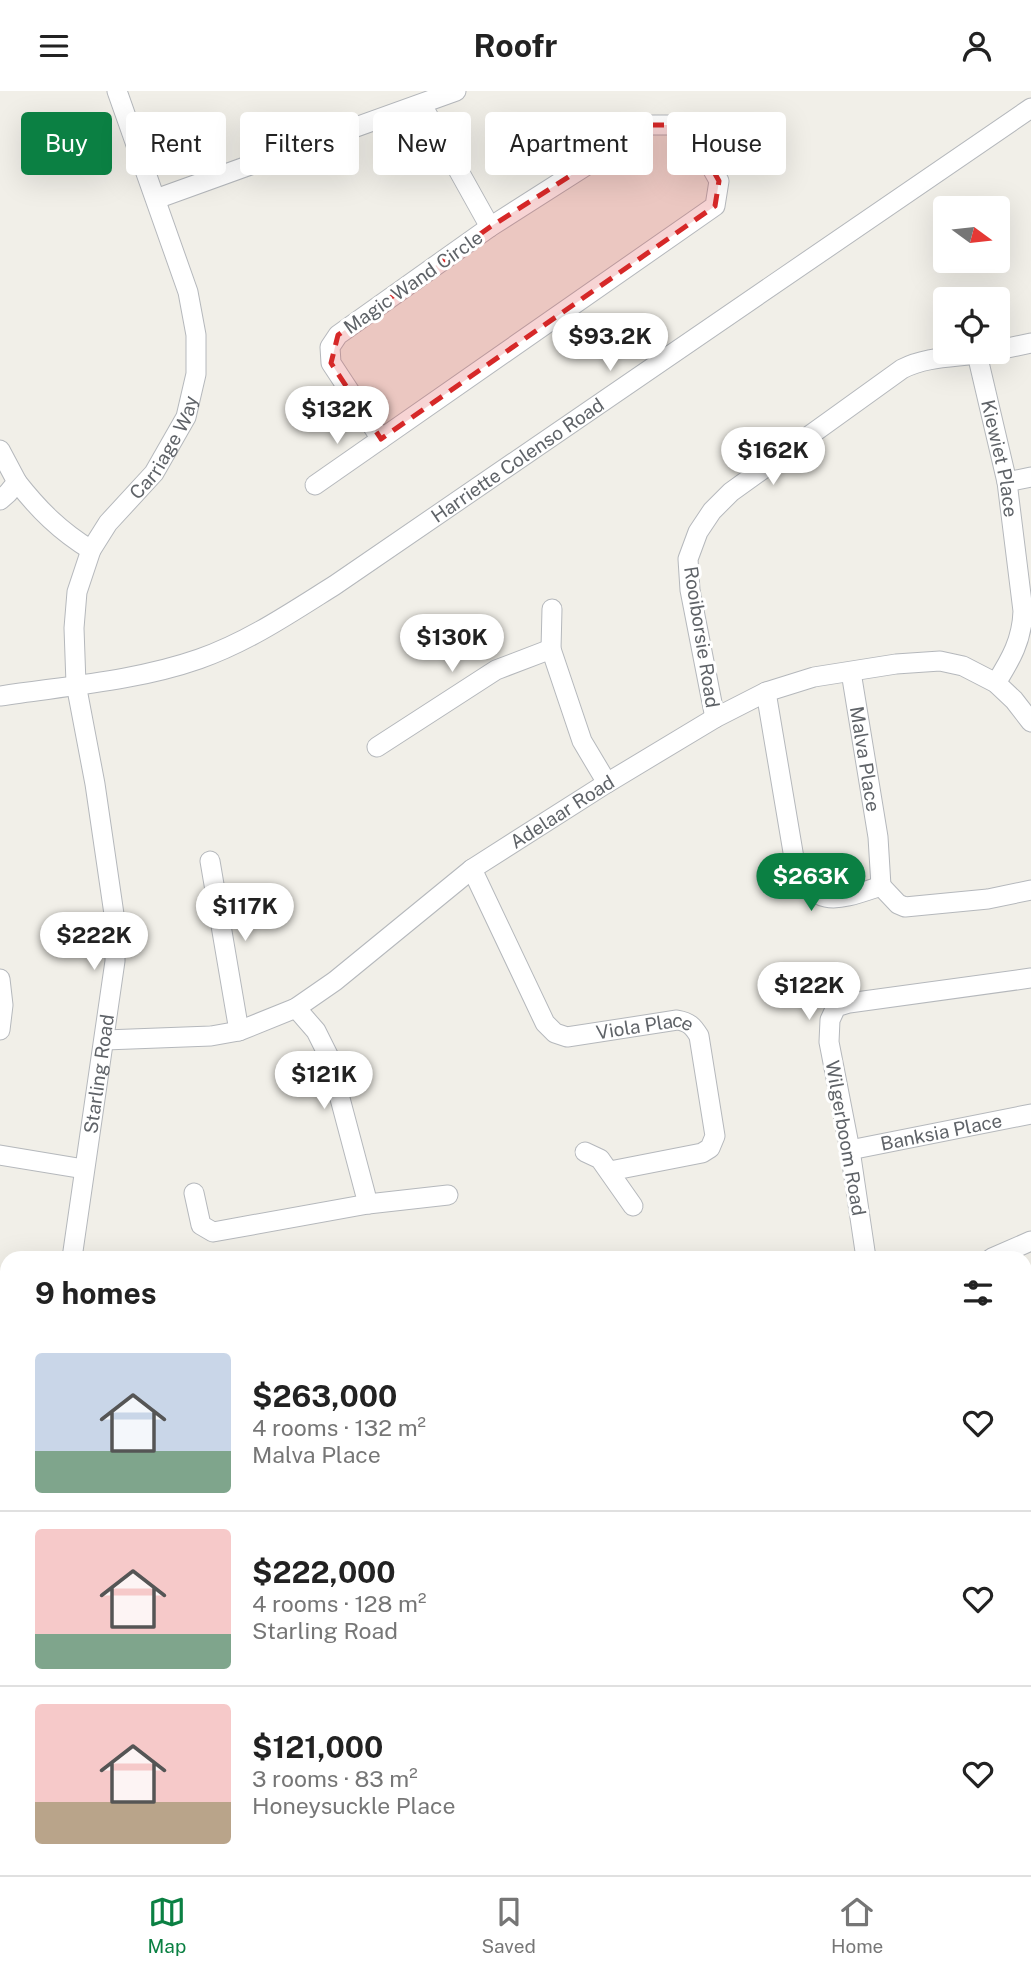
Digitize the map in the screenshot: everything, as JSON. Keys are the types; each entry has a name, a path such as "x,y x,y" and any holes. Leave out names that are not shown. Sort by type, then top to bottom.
{"street":[{"path":"156,199 456,91"},
{"name":"Carriage Way","path":"76,684 74,628 77,592 91,550 108,523 154,473 186,417 197,374 196,335 188,292 122,93"},
{"path":"422,105 490,227"},
{"name":"Harriette Colenso Road","path":"0,697 129,677 199,659 275,622 347,577 1031,108"},
{"name":"Magic Wand Circle","path":"650,125 688,125 719,181 715,206 381,439 331,363 330,347 338,335 490,227 650,125"},
{"path":"1010,347 1031,343"},
{"name":"Rooiborsie Road","path":"715,718 690,590 688,559 698,532 712,511 731,492 902,369 915,362 933,359"},
{"name":"Kiewiet Place","path":"985,364 1027,611 1014,654 996,683"},
{"path":"315,485 381,439"},
{"path":"0,450 17,482 39,510 64,533 91,550"},
{"path":"1007,482 1031,477"},
{"path":"0,500 17,482"},
{"path":"552,609 551,649 582,741 607,783"},
{"path":"377,747 496,670 551,649"},
{"name":"Adelaar Road","path":"105,1040 211,1036 239,1031 296,1008 335,981 472,869 607,783 715,718 766,692 814,677 896,664 940,661 963,666 996,683 1031,722"},
{"name":"Malva Place","path":"851,672 878,837 881,886"},
{"name":"Starling Road","path":"73,1251 116,961 115,921 95,784 76,684"},
{"path":"766,692 794,858 805,884 814,892 830,899 881,886 905,908 988,899 1031,890"},
{"path":"211,861 239,1031"},
{"name":"Viola Place","path":"472,869 545,1023 555,1033 567,1037 677,1020 686,1021 694,1027 699,1036 715,1136 713,1144 702,1153 610,1171"},
{"name":"Wilgerboom Road","path":"865,1251 850,1150 829,1042 830,1020 836,1007 1031,978"},
{"path":"0,979 3,1005 0,1030"},
{"path":"296,1008 316,1031 329,1057 368,1204"},
{"name":"Banksia Place","path":"850,1150 1031,1114"},
{"path":"585,1152 597,1156 633,1206"},
{"path":"0,1155 84,1169"},
{"path":"194,1193 201,1225 213,1232 368,1204 448,1195"},
{"path":"1008,1251 1031,1241"}],"highlighted area":[{"path":"650,125 688,125 719,181 715,206 381,439 331,363 338,335 490,227"}]}
